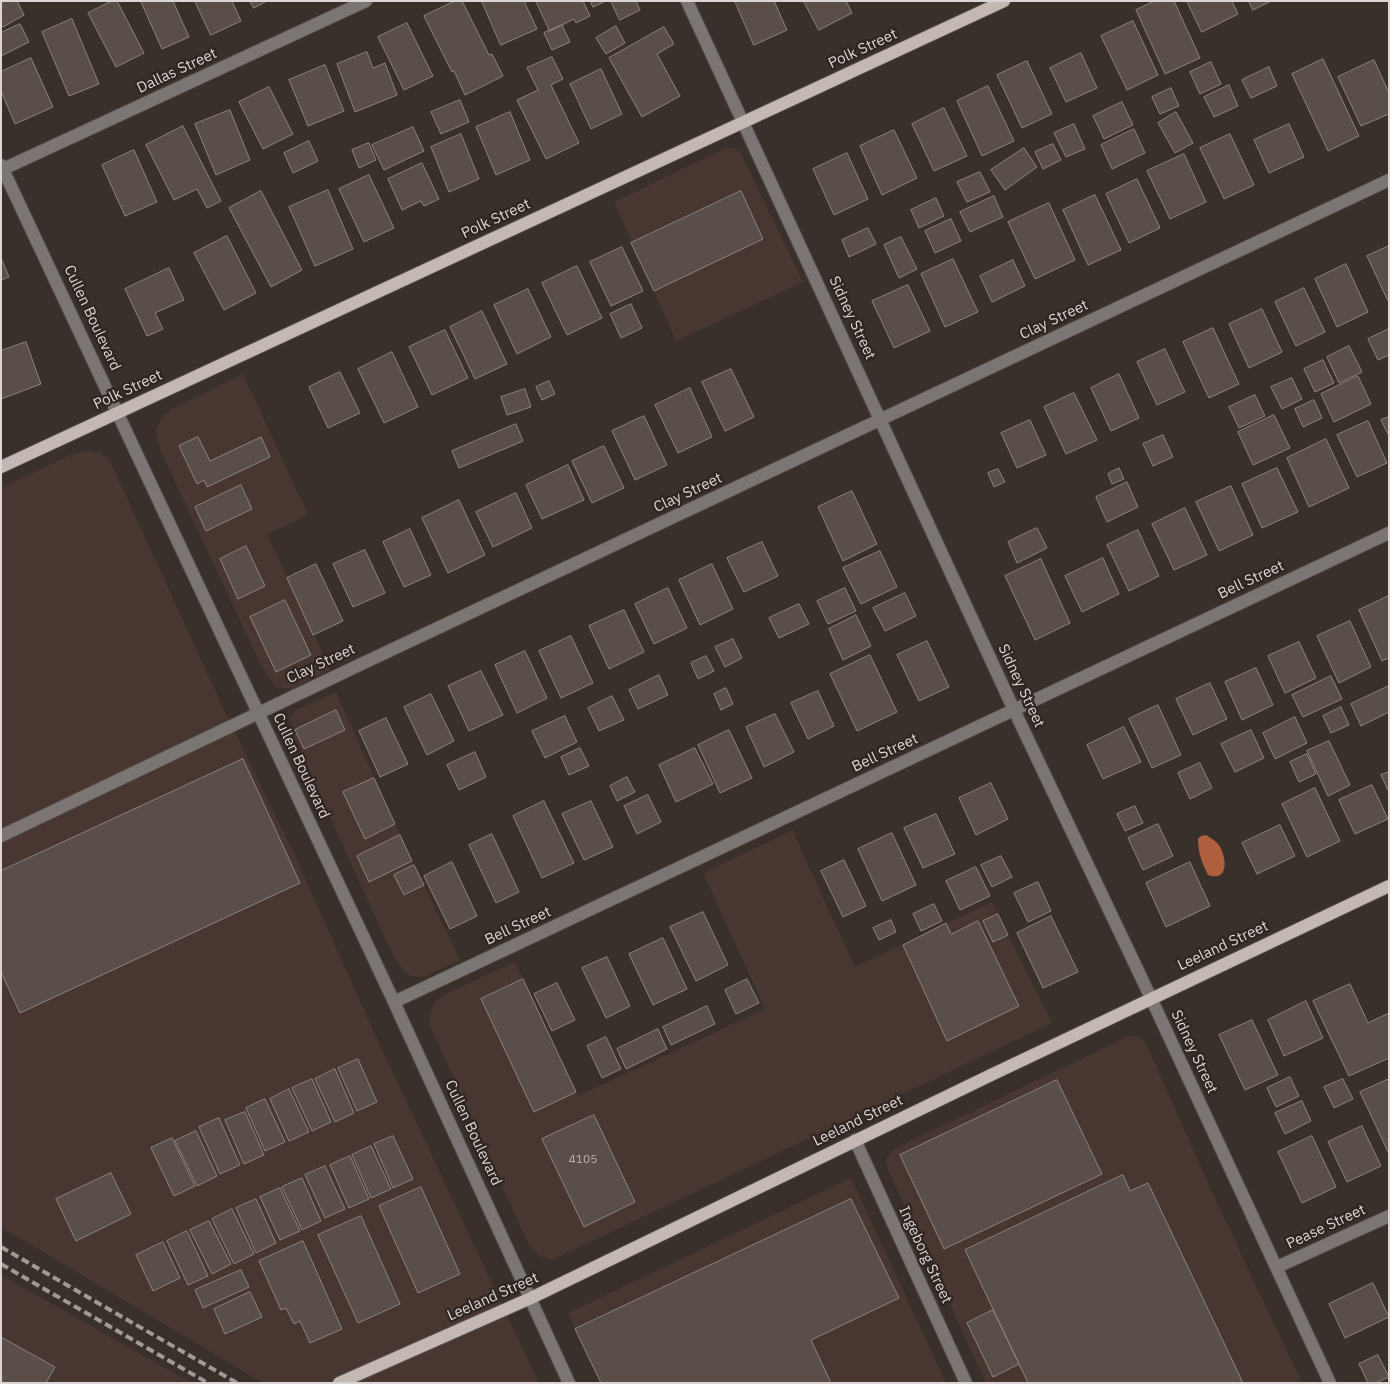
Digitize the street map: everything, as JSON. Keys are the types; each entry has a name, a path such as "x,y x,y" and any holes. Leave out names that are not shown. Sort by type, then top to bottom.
{"main road":[{"name":"Polk Street","path":"1,467 1004,1"},
{"name":"Leeland Street","path":"340,1383 531,1298 855,1140 1389,886"}],"street":[{"name":"Dallas Street","path":"2,168 366,1"},
{"name":"Sidney Street","path":"688,1 1014,710 1151,998 1330,1383"},
{"name":"Cullen Boulevard","path":"2,168 119,413 394,1002 569,1383"},
{"name":"Clay Street","path":"1,836 258,712 1389,180"},
{"name":"Bell Street","path":"394,1002 1389,533"},
{"name":"Ingeborg Street","path":"855,1140 966,1383"},
{"name":"Pease Street","path":"1277,1267 1389,1216"}],"shaded area":[{"path":"726,148 735,148 741,153 803,282 676,341 614,202"},
{"path":"243,374 308,515 267,534 330,670 292,689 277,687 260,663 161,452 157,437 156,429 162,418 172,409"},
{"path":"87,451 100,453 110,461 220,701 298,862 373,1030 539,1383 263,1383 1,1227 1,488 70,455"},
{"path":"336,692 400,835 460,960 424,977 410,976 398,964 291,730 290,718 296,710"},
{"path":"793,830 855,967 992,902 1052,1023 552,1260 537,1255 527,1241 429,1023 430,1012 436,1001 448,993 515,962 578,1096 765,1009 703,873"},
{"path":"1206,835 1216,842 1222,850 1225,862 1223,872 1220,875 1208,875 1202,862 1198,839"},
{"path":"1129,1036 1136,1036 1144,1040 1148,1048 1213,1194 1302,1383 986,1383 888,1170 886,1162 888,1156 900,1146"},
{"path":"851,1178 946,1383 601,1383 568,1313"},
{"path":"1,1275 192,1383 1,1383"}],"building":[{"path":"1,1 17,1 24,15 3,27 1,24"},
{"path":"112,1 117,1 144,53 116,67 88,13"},
{"path":"142,1 173,1 189,37 162,49"},
{"path":"195,1 232,1 241,21 211,35"},
{"path":"250,1 267,1 254,8"},
{"path":"455,1 462,1 489,55 492,54 503,76 465,95 424,16"},
{"path":"482,1 524,1 537,29 501,45"},
{"path":"536,1 583,1 590,16 576,23 574,19 550,31"},
{"path":"591,1 606,1 593,7"},
{"path":"611,1 636,1 640,10 620,20"},
{"path":"735,1 774,1 787,30 754,45"},
{"path":"804,1 846,1 852,13 819,30"},
{"path":"1155,1 1174,1 1200,58 1165,74 1136,10"},
{"path":"1187,1 1232,1 1238,14 1202,32"},
{"path":"1249,1 1271,1 1253,10"},
{"path":"72,19 99,84 69,96 42,32"},
{"path":"1133,21 1158,75 1127,90 1101,36"},
{"path":"407,23 433,76 404,90 378,37"},
{"path":"20,24 29,42 1,56 1,33"},
{"path":"562,25 570,42 552,50 544,33"},
{"path":"616,26 625,43 606,54 596,38"},
{"path":"664,27 674,44 657,54 680,96 642,117 609,58"},
{"path":"367,52 373,68 385,63 397,95 355,112 337,64"},
{"path":"1081,53 1097,88 1066,102 1050,68"},
{"path":"552,57 563,79 551,85 579,143 546,159 517,100 538,90 527,68"},
{"path":"31,58 53,107 15,124 1,91 1,72"},
{"path":"1323,59 1359,136 1328,151 1292,74"},
{"path":"1374,60 1389,93 1389,114 1361,126 1338,77"},
{"path":"1027,61 1052,114 1022,128 997,75"},
{"path":"1211,62 1221,84 1200,94 1190,72"},
{"path":"325,65 344,111 308,126 289,80"},
{"path":"1269,67 1277,86 1251,98 1242,80"},
{"path":"601,69 622,114 591,129 570,84"},
{"path":"1229,85 1238,106 1214,117 1204,97"},
{"path":"988,86 1014,141 982,156 957,101"},
{"path":"269,87 293,134 263,149 239,102"},
{"path":"1171,88 1179,106 1160,114 1152,97"},
{"path":"460,100 469,122 441,134 431,112"},
{"path":"1122,102 1133,125 1104,139 1093,116"},
{"path":"944,108 967,156 934,171 912,124"},
{"path":"230,110 250,160 216,175 195,124"},
{"path":"510,112 530,160 496,175 476,127"},
{"path":"1176,112 1193,143 1175,153 1158,123"},
{"path":"1074,124 1085,149 1066,157 1054,133"},
{"path":"1289,124 1304,157 1269,173 1254,140"},
{"path":"183,126 221,201 207,208 197,189 174,200 146,145"},
{"path":"413,127 424,151 384,170 372,145"},
{"path":"1134,129 1145,153 1112,169 1101,145"},
{"path":"894,130 917,178 882,195 860,146"},
{"path":"461,134 479,179 449,192 431,147"},
{"path":"1230,134 1254,185 1224,199 1200,148"},
{"path":"309,141 318,161 293,173 284,153"},
{"path":"369,143 376,160 359,168 352,150"},
{"path":"1053,144 1061,160 1043,169 1035,152"},
{"path":"1024,148 1037,167 1005,190 991,170"},
{"path":"134,150 157,202 125,216 102,165"},
{"path":"847,153 868,199 834,215 813,169"},
{"path":"1184,154 1206,202 1170,219 1147,171"},
{"path":"422,163 439,199 424,206 421,201 402,210 388,179"},
{"path":"980,172 990,192 967,202 957,182"},
{"path":"369,175 394,228 364,242 339,189"},
{"path":"1137,179 1160,228 1129,243 1106,194"},
{"path":"328,190 353,249 315,266 289,207"},
{"path":"261,191 302,270 271,287 229,208"},
{"path":"741,191 763,239 654,291 631,243"},
{"path":"1095,195 1121,250 1088,265 1063,210"},
{"path":"994,196 1003,217 970,232 960,212"},
{"path":"936,198 944,216 919,228 911,210"},
{"path":"1049,203 1075,260 1035,279 1008,222"},
{"path":"951,219 961,241 935,253 925,231"},
{"path":"868,228 876,244 849,257 842,240"},
{"path":"227,236 256,293 224,310 194,253"},
{"path":"901,237 917,269 899,278 884,245"},
{"path":"1389,246 1389,301 1388,301 1367,256"},
{"path":"622,247 643,291 611,306 590,262"},
{"path":"1,258 9,277 1,280"},
{"path":"953,259 978,312 945,327 921,274"},
{"path":"1013,260 1025,286 992,302 980,276"},
{"path":"1346,264 1368,312 1337,327 1315,279"},
{"path":"577,266 602,318 567,335 542,283"},
{"path":"169,268 184,300 155,313 163,329 147,336 125,289"},
{"path":"908,285 930,331 894,348 872,301"},
{"path":"1304,288 1325,332 1296,346 1275,302"},
{"path":"528,289 551,337 517,354 494,305"},
{"path":"631,304 642,328 621,338 610,314"},
{"path":"1262,309 1282,352 1249,368 1229,324"},
{"path":"482,311 507,364 475,379 450,327"},
{"path":"1213,328 1239,384 1209,398 1183,342"},
{"path":"1389,329 1389,355 1378,360 1368,339"},
{"path":"445,330 468,378 432,395 409,347"},
{"path":"26,342 41,384 1,399 1,351"},
{"path":"1349,346 1362,372 1339,383 1327,357"},
{"path":"1165,349 1185,392 1157,405 1137,362"},
{"path":"392,352 418,407 384,423 358,369"},
{"path":"1323,360 1334,383 1315,392 1304,369"},
{"path":"731,369 754,417 725,431 702,382"},
{"path":"340,372 360,413 328,428 309,387"},
{"path":"1119,374 1139,418 1111,431 1091,388"},
{"path":"1358,376 1371,404 1334,422 1321,394"},
{"path":"1292,378 1302,399 1282,409 1271,387"},
{"path":"549,381 555,394 542,400 536,387"},
{"path":"690,388 712,437 678,453 655,405"},
{"path":"525,389 531,407 507,415 501,397"},
{"path":"1074,393 1097,440 1066,454 1044,407"},
{"path":"1255,395 1265,416 1239,428 1229,407"},
{"path":"1314,400 1322,418 1303,427 1295,409"},
{"path":"1274,415 1290,448 1253,465 1238,432"},
{"path":"644,416 667,465 635,480 612,431"},
{"path":"1389,417 1389,436 1381,420"},
{"path":"1030,420 1046,455 1017,468 1001,433"},
{"path":"1368,421 1387,463 1357,477 1337,435"},
{"path":"516,424 523,441 459,468 452,451"},
{"path":"1163,435 1173,457 1153,466 1143,444"},
{"path":"198,437 210,461 261,437 270,457 207,487 204,480 197,484 179,446"},
{"path":"1326,439 1349,488 1309,507 1287,458"},
{"path":"604,446 624,488 592,503 572,461"},
{"path":"568,465 584,500 542,519 526,485"},
{"path":"1119,468 1124,479 1112,484 1108,474"},
{"path":"1277,468 1298,512 1262,528 1242,484"},
{"path":"998,469 1005,482 994,487 988,473"},
{"path":"1127,482 1138,507 1107,522 1096,497"},
{"path":"241,485 252,509 206,531 195,507"},
{"path":"1231,486 1253,535 1219,551 1196,502"},
{"path":"852,491 877,544 843,561 818,507"},
{"path":"516,493 532,528 493,547 476,512"},
{"path":"459,500 485,555 448,573 422,518"},
{"path":"1185,508 1207,555 1174,570 1152,524"},
{"path":"1037,528 1047,548 1017,563 1008,542"},
{"path":"410,529 431,575 404,587 383,542"},
{"path":"1138,530 1159,576 1129,591 1107,545"},
{"path":"762,542 778,576 744,592 727,558"},
{"path":"246,546 265,586 238,599 220,559"},
{"path":"365,550 385,593 353,607 333,564"},
{"path":"880,551 897,587 861,604 843,568"},
{"path":"1103,558 1119,594 1082,612 1065,576"},
{"path":"1041,559 1070,623 1035,640 1005,576"},
{"path":"316,564 343,621 313,635 287,578"},
{"path":"712,564 733,609 700,625 679,580"},
{"path":"668,588 687,628 654,644 635,604"},
{"path":"845,588 856,611 828,624 817,601"},
{"path":"905,593 916,616 885,631 873,608"},
{"path":"1389,596 1389,658 1382,661 1359,610"},
{"path":"285,600 311,655 276,672 250,617"},
{"path":"799,604 809,624 779,638 769,618"},
{"path":"624,610 644,652 609,669 589,626"},
{"path":"856,615 871,646 843,660 829,629"},
{"path":"1350,621 1371,667 1339,683 1317,636"},
{"path":"571,636 593,683 561,698 539,651"},
{"path":"733,639 742,658 725,667 715,647"},
{"path":"927,641 949,687 919,701 897,655"},
{"path":"1299,642 1316,678 1285,693 1268,656"},
{"path":"525,651 547,698 517,713 495,665"},
{"path":"870,655 897,712 857,731 830,674"},
{"path":"706,656 714,671 698,679 691,663"},
{"path":"1256,668 1273,705 1242,720 1225,682"},
{"path":"481,671 503,715 469,731 448,686"},
{"path":"659,675 668,695 638,709 629,690"},
{"path":"1331,676 1342,699 1303,717 1292,695"},
{"path":"1210,683 1227,719 1193,735 1176,699"},
{"path":"1389,686 1389,712 1361,726 1351,704"},
{"path":"726,688 733,704 721,710 714,694"},
{"path":"818,691 834,726 808,739 791,703"},
{"path":"431,694 454,741 427,755 404,707"},
{"path":"612,696 624,720 599,731 588,708"},
{"path":"1158,705 1181,755 1152,768 1129,719"},
{"path":"1341,707 1349,725 1331,733 1323,716"},
{"path":"336,710 345,730 304,749 295,730"},
{"path":"775,714 794,752 764,767 746,727"},
{"path":"565,716 577,742 545,758 532,731"},
{"path":"1295,717 1307,743 1275,759 1263,733"},
{"path":"386,718 408,764 380,777 359,731"},
{"path":"1124,727 1141,762 1103,779 1087,745"},
{"path":"729,730 752,778 720,793 698,745"},
{"path":"1251,730 1264,758 1235,772 1221,744"},
{"path":"1329,741 1350,785 1328,796 1307,751"},
{"path":"580,748 589,766 569,775 561,757"},
{"path":"695,748 713,784 676,802 659,765"},
{"path":"475,752 486,777 459,790 447,765"},
{"path":"1307,754 1316,774 1299,782 1290,762"},
{"path":"243,759 300,883 20,1013 1,972 1,871"},
{"path":"1200,763 1212,788 1190,799 1178,773"},
{"path":"1389,772 1389,792 1381,775"},
{"path":"627,777 635,792 617,801 610,786"},
{"path":"374,778 395,824 365,839 343,792"},
{"path":"991,783 1008,819 976,835 959,798"},
{"path":"1372,785 1388,819 1355,834 1339,800"},
{"path":"1315,788 1340,841 1307,857 1282,804"},
{"path":"648,795 661,822 637,834 624,806"},
{"path":"544,801 574,863 542,878 513,816"},
{"path":"591,801 613,847 584,860 562,814"},
{"path":"1135,806 1143,823 1125,831 1117,814"},
{"path":"936,814 955,854 923,868 904,828"},
{"path":"1158,824 1173,856 1143,870 1128,838"},
{"path":"1280,825 1295,856 1257,874 1242,843"},
{"path":"892,833 916,885 882,901 858,849"},
{"path":"492,834 519,892 496,903 469,845"},
{"path":"400,835 412,861 369,882 357,856"},
{"path":"1001,856 1012,877 992,887 981,865"},
{"path":"844,860 866,906 843,917 821,871"},
{"path":"452,862 477,916 450,929 424,876"},
{"path":"1190,862 1210,906 1166,927 1146,883"},
{"path":"414,865 424,885 404,895 394,875"},
{"path":"976,867 990,896 960,910 946,881"},
{"path":"1038,882 1051,911 1028,922 1014,893"},
{"path":"934,904 942,921 921,931 913,914"},
{"path":"703,912 728,965 696,981 670,927"},
{"path":"998,914 1008,935 993,942 983,921"},
{"path":"1051,916 1078,972 1043,988 1017,933"},
{"path":"891,920 896,932 879,940 873,928"},
{"path":"978,921 1019,1006 947,1041 903,945 946,923 951,934"},
{"path":"663,938 687,989 653,1005 629,954"},
{"path":"607,957 630,1006 606,1018 582,968"},
{"path":"523,979 576,1092 534,1112 481,999"},
{"path":"747,979 759,1003 736,1014 725,990"},
{"path":"557,983 575,1020 552,1031 534,994"},
{"path":"1350,984 1368,1023 1389,1013 1389,1058 1349,1076 1313,1001"},
{"path":"1306,1001 1323,1038 1284,1056 1268,1020"},
{"path":"707,1006 715,1024 671,1045 663,1027"},
{"path":"1252,1020 1278,1075 1245,1090 1219,1035"},
{"path":"658,1029 667,1049 626,1069 617,1049"},
{"path":"606,1037 621,1069 602,1078 587,1046"},
{"path":"358,1059 377,1102 357,1111 338,1068"},
{"path":"335,1069 354,1113 335,1122 315,1079"},
{"path":"1290,1077 1299,1096 1276,1107 1267,1088"},
{"path":"312,1079 331,1122 312,1131 292,1088"},
{"path":"1343,1079 1353,1099 1334,1108 1324,1087"},
{"path":"1389,1079 1389,1154 1360,1092"},
{"path":"1057,1080 1102,1174 944,1249 900,1155"},
{"path":"289,1089 309,1132 289,1141 270,1099"},
{"path":"265,1099 285,1142 265,1151 246,1108"},
{"path":"1302,1101 1311,1121 1285,1134 1275,1113"},
{"path":"245,1112 264,1155 244,1164 225,1120"},
{"path":"594,1115 635,1202 584,1227 542,1139"},
{"path":"219,1118 240,1165 220,1174 199,1127"},
{"path":"1362,1126 1381,1166 1347,1182 1328,1142"},
{"path":"196,1131 217,1176 197,1186 175,1141"},
{"path":"393,1136 413,1179 393,1188 374,1144"},
{"path":"1312,1136 1336,1187 1302,1203 1278,1152"},
{"path":"172,1138 195,1186 174,1196 151,1148"},
{"path":"371,1146 391,1189 371,1198 352,1155"},
{"path":"350,1156 369,1199 349,1208 330,1165"},
{"path":"325,1166 345,1209 325,1218 305,1175"},
{"path":"111,1173 131,1214 76,1241 56,1199"},
{"path":"1123,1175 1130,1191 1148,1183 1243,1383 1028,1383 965,1250"},
{"path":"302,1178 321,1221 302,1230 282,1187"},
{"path":"421,1187 460,1274 418,1293 379,1206"},
{"path":"280,1188 300,1231 280,1240 260,1197"},
{"path":"256,1199 276,1243 256,1253 236,1208"},
{"path":"851,1199 899,1298 811,1340 831,1383 601,1383 575,1329"},
{"path":"232,1209 254,1254 234,1264 212,1219"},
{"path":"361,1216 400,1304 358,1323 318,1235"},
{"path":"209,1221 231,1264 212,1274 190,1230"},
{"path":"187,1231 208,1276 188,1285 167,1241"},
{"path":"303,1241 342,1329 310,1343 300,1321 294,1324 286,1308 281,1310 259,1261"},
{"path":"163,1242 180,1278 153,1291 136,1255"},
{"path":"241,1270 249,1287 203,1308 195,1290"},
{"path":"1373,1283 1389,1317 1345,1338 1329,1304"},
{"path":"250,1292 262,1317 225,1334 214,1309"},
{"path":"993,1310 1019,1364 993,1377 967,1323"},
{"path":"1,1337 55,1367 46,1383 1,1383"},
{"path":"1378,1355 1389,1377 1376,1383 1368,1383 1359,1364"}],"railway":[{"path":"1,1247 237,1383"},
{"path":"1,1264 208,1383"}]}
